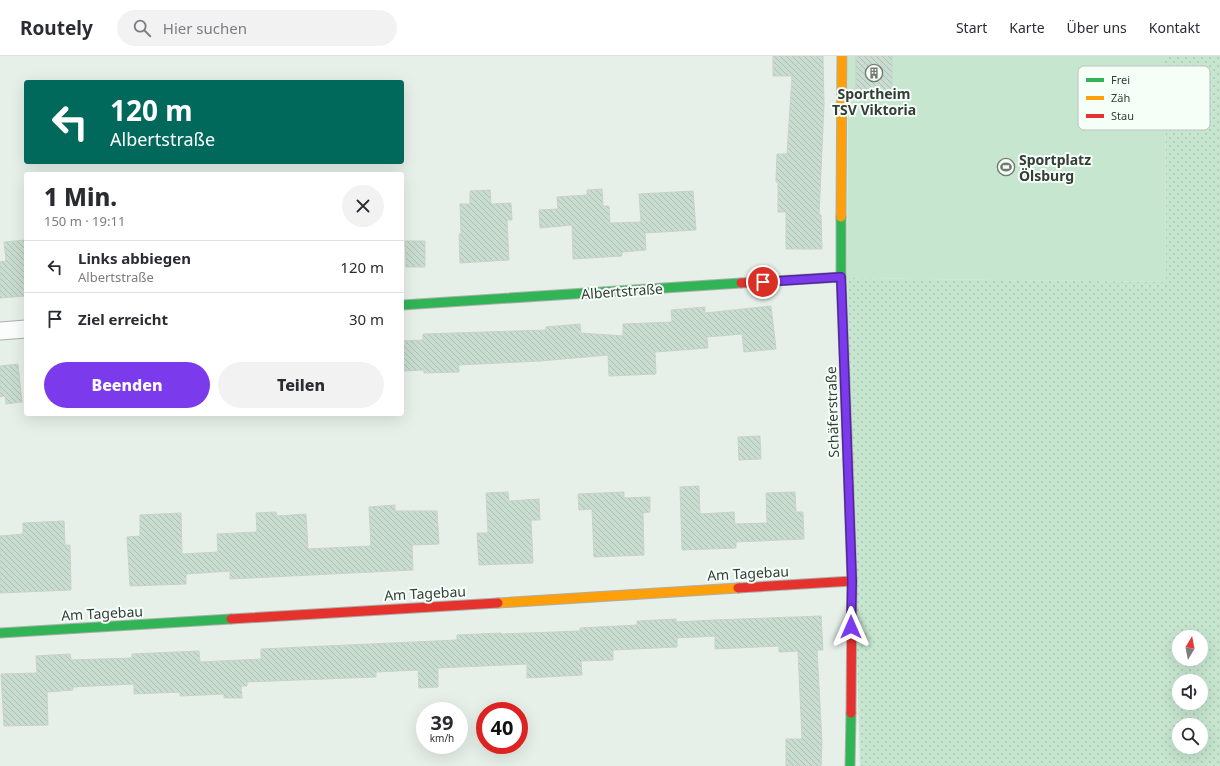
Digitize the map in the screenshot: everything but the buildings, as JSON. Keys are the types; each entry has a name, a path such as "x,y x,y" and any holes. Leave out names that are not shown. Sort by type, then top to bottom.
{"street":[{"name":"Schäferstraße","path":"842,56 841,277 852,581 850,766"},
{"name":"Albertstraße","path":"404,305 841,277"},
{"path":"0,331 24,329"},
{"name":"Am Tagebau","path":"0,633 852,581"}],"green space":[{"name":"Sportplatz Ölsburg","path":"848,56 1165,56 1165,66 1078,66 1078,130 1165,130 1166,282 847,278"},
{"path":"1165,56 1220,56 1220,766 860,766 847,278 1166,282 1165,130 1210,130 1210,66 1165,66"}],"traffic: fast":[{"path":"841,217 841,277 847,436"},
{"path":"404,305 741,283"},
{"path":"0,633 231,619"},
{"path":"850,766 851,713"}],"traffic: slow":[{"path":"841,217 842,56"},
{"path":"498,603 738,588"}],"traffic: jam":[{"path":"741,283 841,277"},
{"path":"847,436 852,581 851,713"},
{"path":"738,588 852,581"},
{"path":"231,619 498,603"}],"place":[{"name":"Sportheim TSV Viktoria","path":"874,73"},
{"name":"Sportplatz Ölsburg","path":"1006,167"}],"route":[{"path":"763,282 841,277 852,581 851,627"}]}
